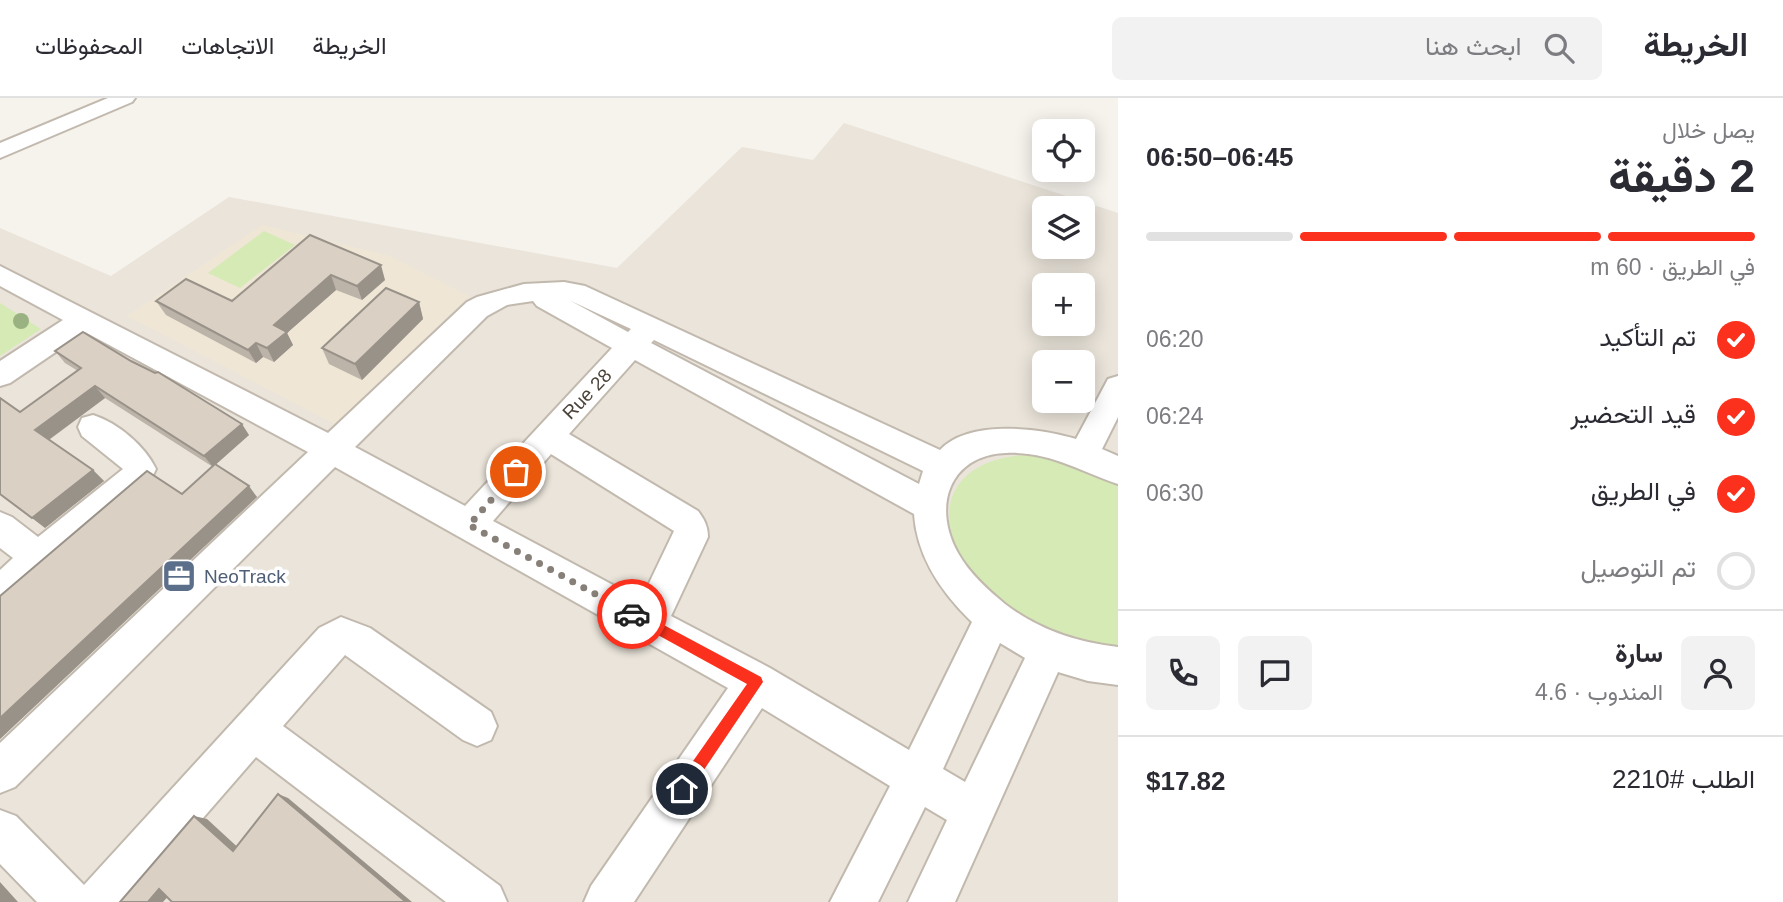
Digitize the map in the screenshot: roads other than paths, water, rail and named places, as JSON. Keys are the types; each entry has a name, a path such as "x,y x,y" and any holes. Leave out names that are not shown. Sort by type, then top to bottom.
{"street":[{"path":"0,151 125,98"},
{"path":"0,275 332,450 756,682 972,811"},
{"path":"0,772 483,305 500,296 535,294 842,420 944,466"},
{"path":"0,375 84,319"},
{"path":"641,338 930,506"},
{"name":"Rue 28","path":"469,525 547,436 641,338"},
{"path":"1084,454 1118,387"},
{"path":"0,527 17,578 135,478 140,469 136,461 93,427"},
{"path":"547,436 687,521 691,528 691,537 649,623"},
{"path":"1118,471 1084,454 1038,441 996,440 961,452 944,466 934,485 930,506 936,542 948,568 967,593 993,617 1019,635 1049,650 1091,664 1118,666"},
{"path":"853,902 917,778 993,617"},
{"path":"100,902 332,641 341,635 357,640 477,726"},
{"path":"931,902 1049,650"},
{"path":"607,902 756,682"},
{"path":"255,730 484,902"},
{"path":"0,832 69,902"}],"place":[{"name":"NeoTrack","path":"179,576"}]}
